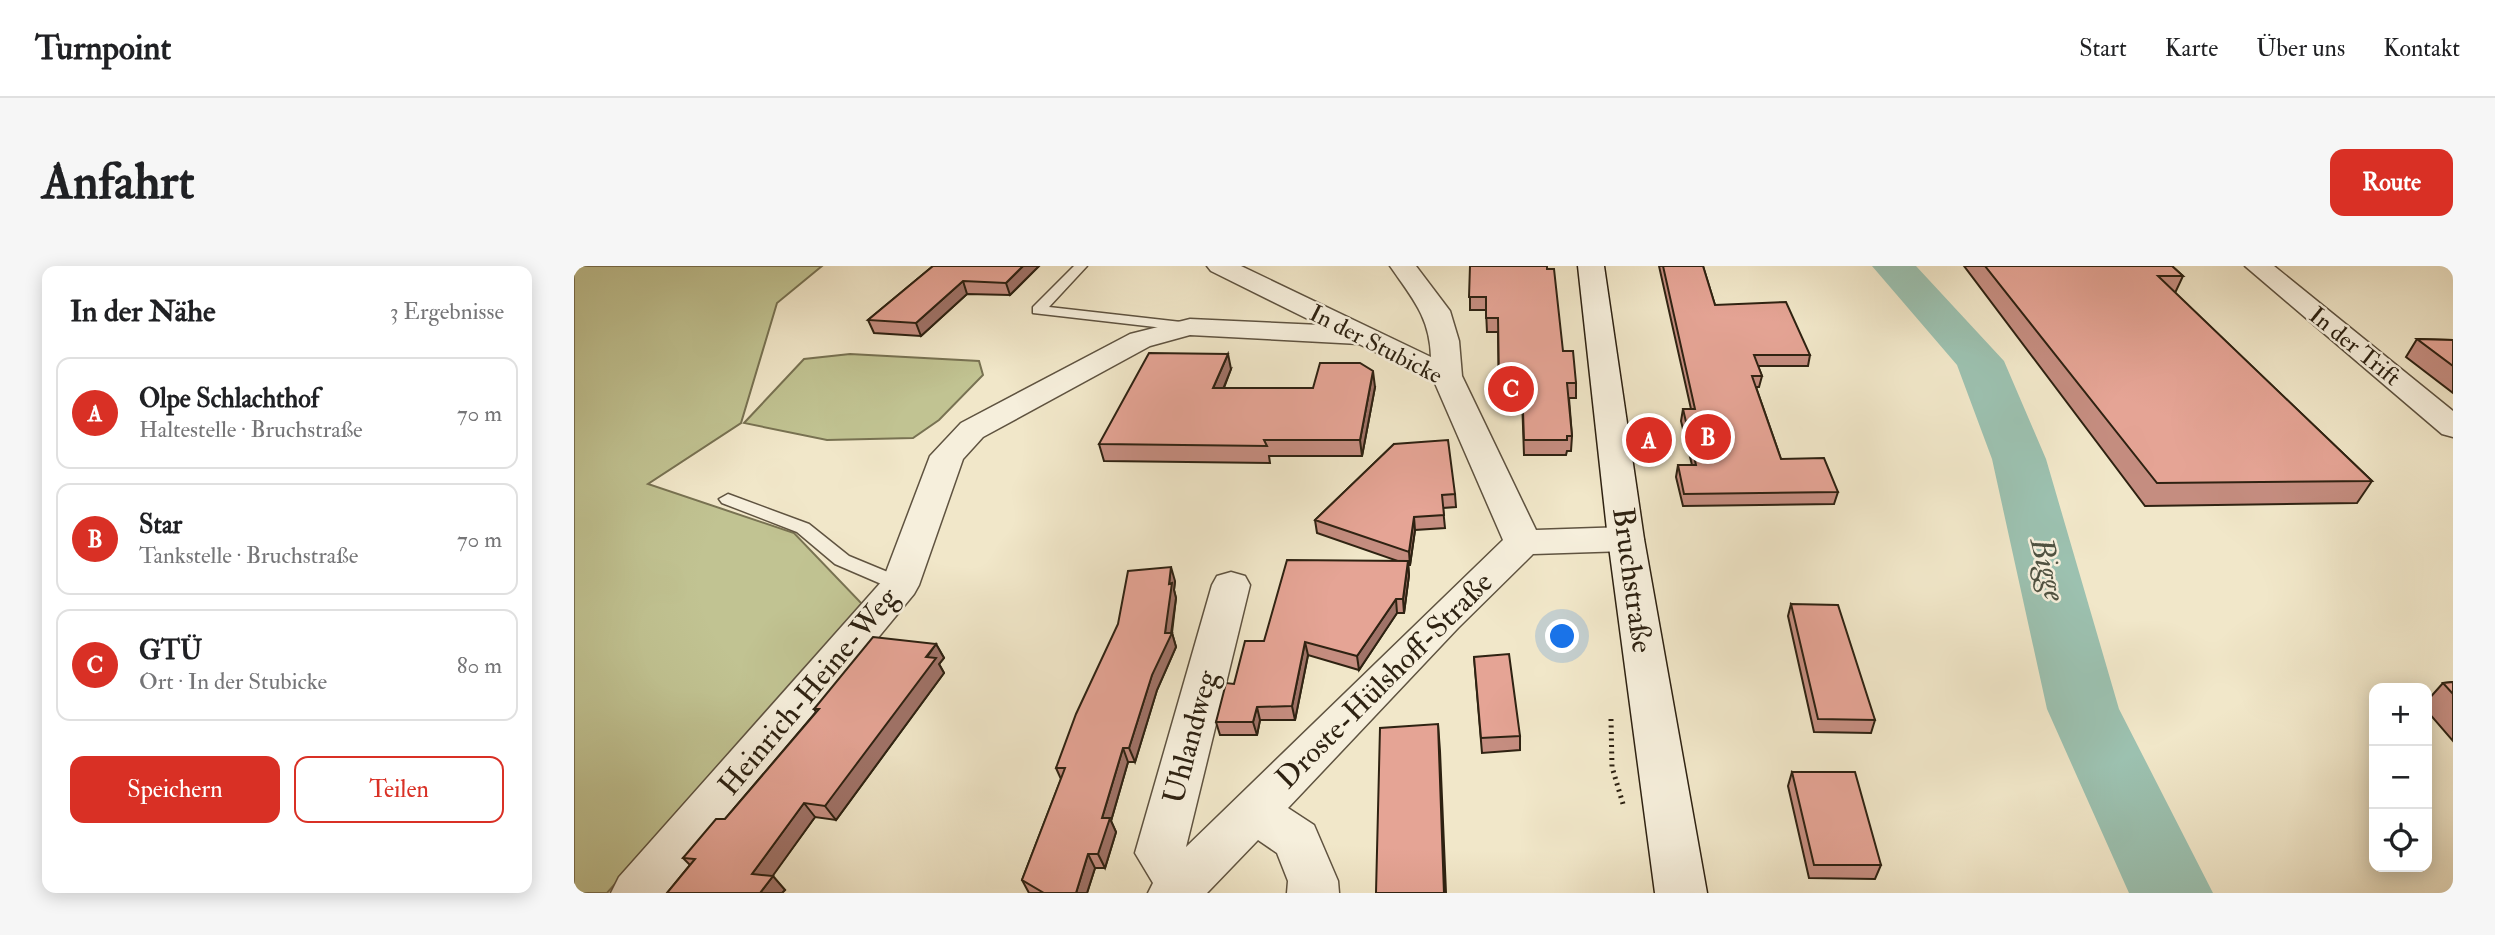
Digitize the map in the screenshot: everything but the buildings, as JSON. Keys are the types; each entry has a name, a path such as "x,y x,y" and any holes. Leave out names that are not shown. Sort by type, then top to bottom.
{"street":[{"name":"In der Stubicke","path":"1220,266 1447,376 1523,542"},
{"path":"1403,266 1436,311 1445,341 1447,376"},
{"name":"Bruchstraße","path":"1591,266 1626,539 1681,893"},
{"name":"In der Trift","path":"2258,266 2453,427"},
{"name":"Heinrich-Heine-Weg","path":"637,893 901,584 947,456 972,430 1140,340 1190,327 1362,336"},
{"path":"1523,542 1626,539"},
{"name":"Droste-Hülshoff-Straße","path":"1178,888 1523,542"},
{"name":"Uhlandweg","path":"1178,888 1160,853 1231,585"},
{"path":"1252,811 1297,840 1313,881 1313,893"}],"lane":[{"path":"1081,266 1038,310 1190,327"},
{"path":"728,499 803,528 842,559 901,584"}],"green space":[{"path":"574,266 822,266 777,303 741,423 648,484 794,533 863,605 607,893 574,893"},
{"path":"850,354 979,361 983,375 939,420 913,438 827,440 744,423 804,359"}],"waterway":[{"name":"Bigge","path":"1893,266 1980,361 2019,459 2083,709 2171,893"}],"place":[{"name":"GTÜ","path":"1511,389"},
{"name":"Star","path":"1708,437"},
{"name":"Olpe Schlachthof","path":"1649,440"}]}
